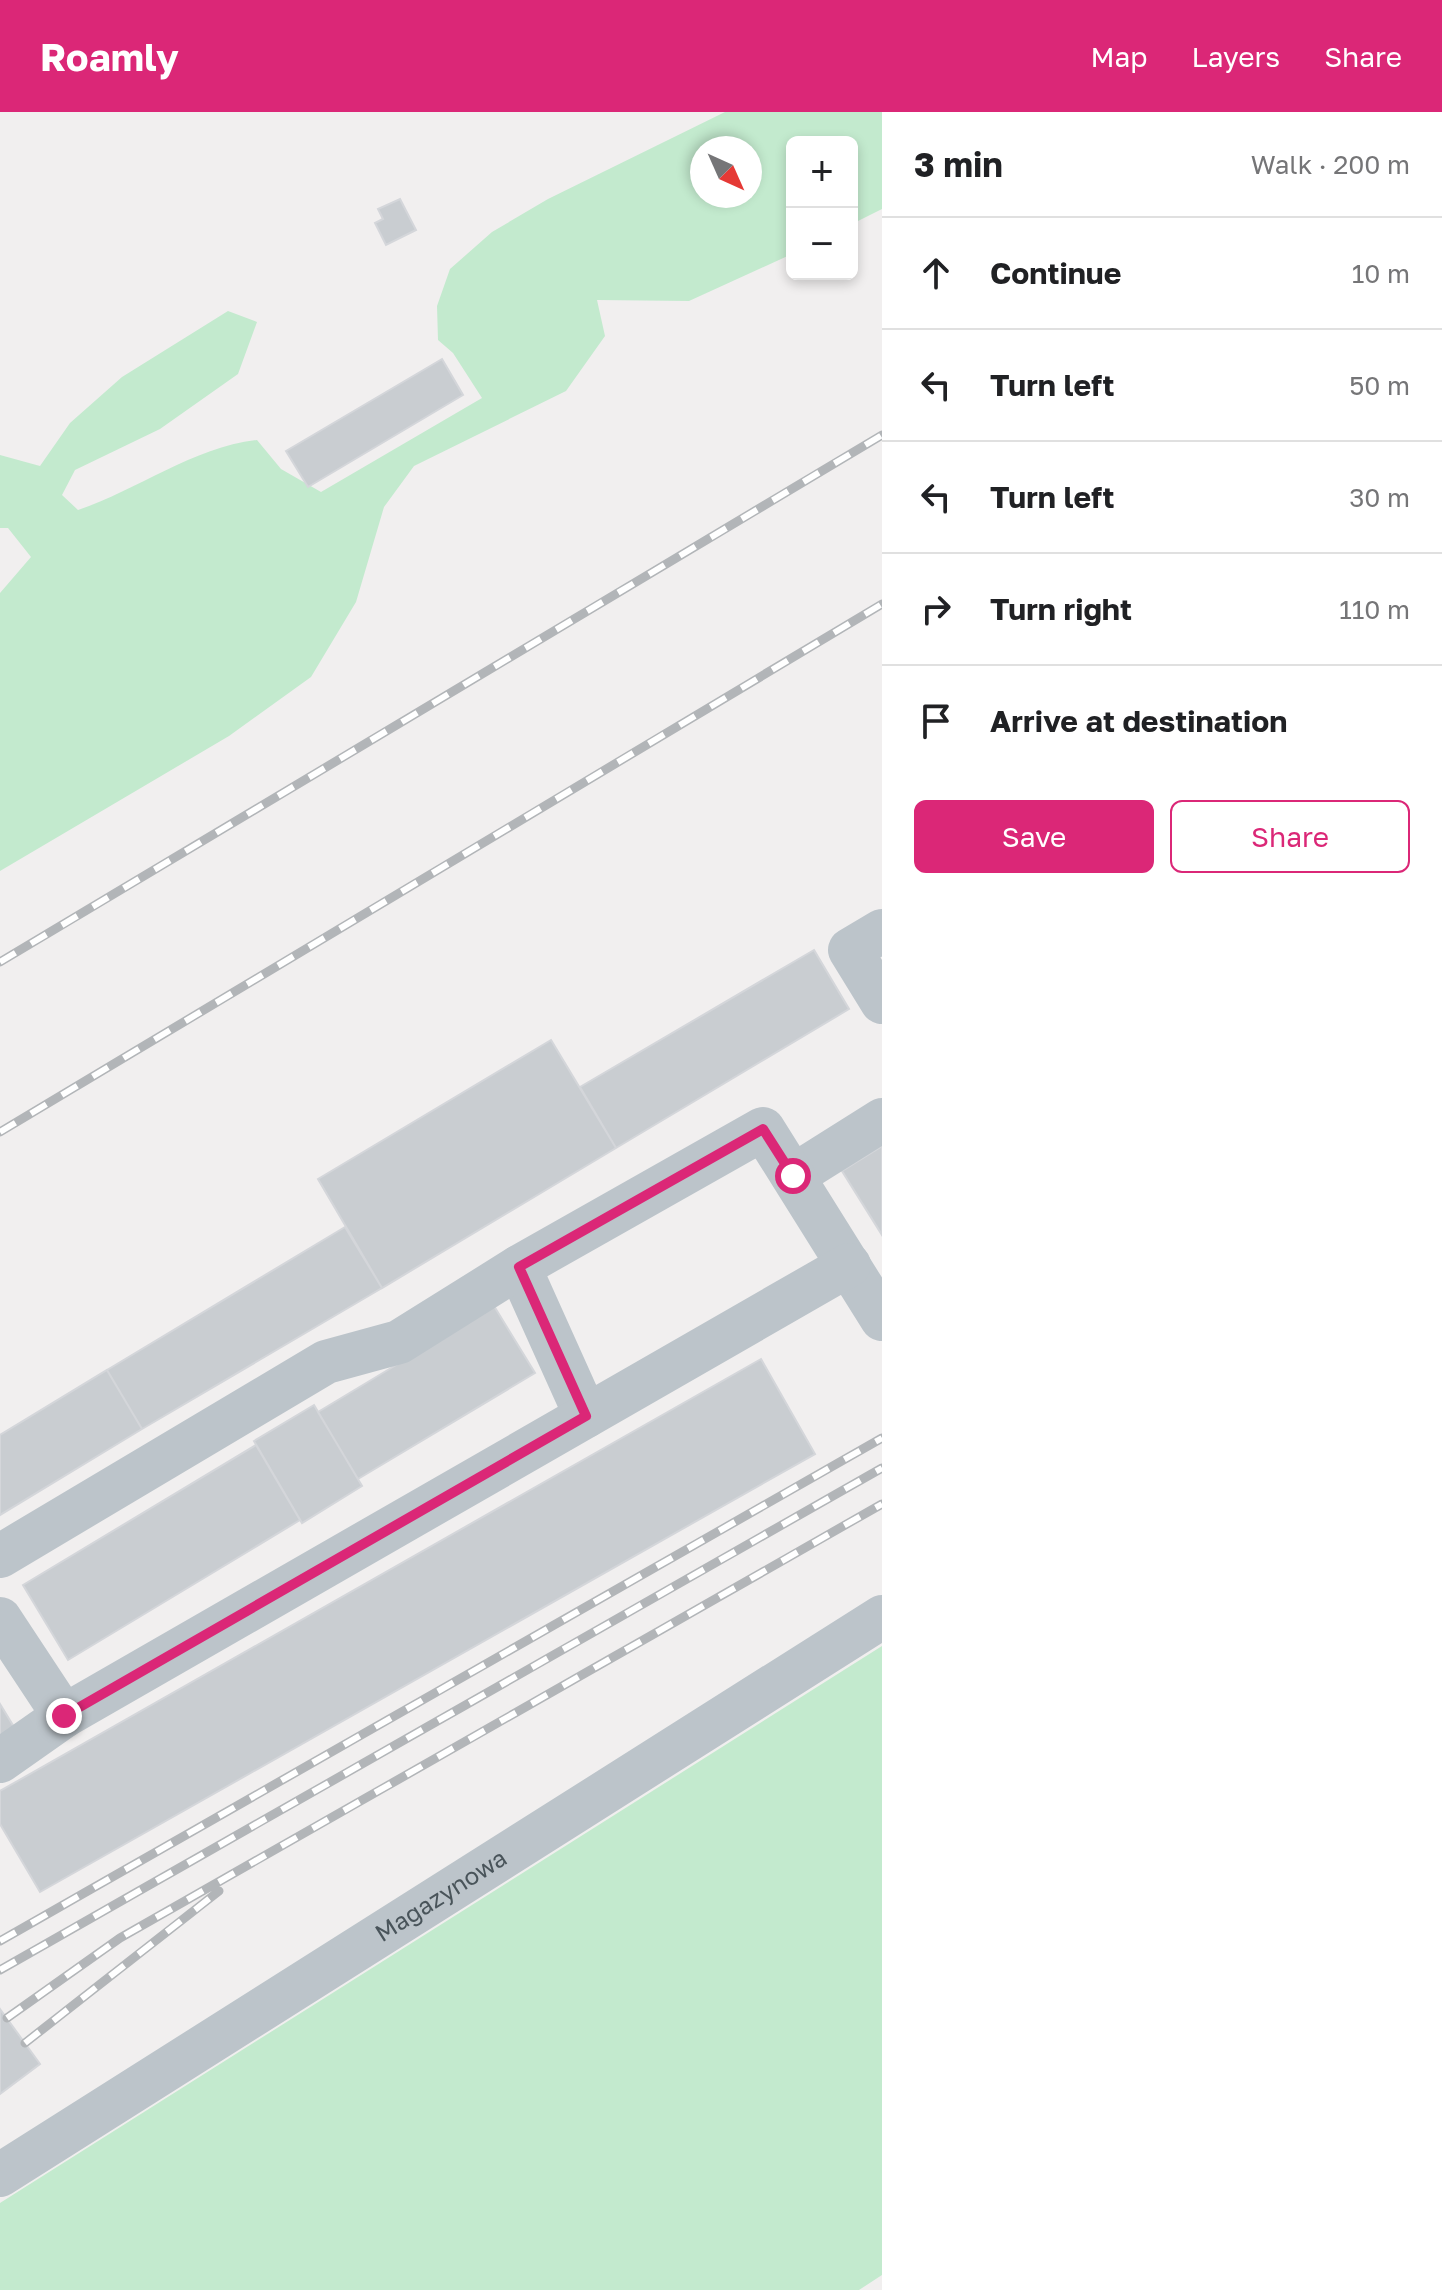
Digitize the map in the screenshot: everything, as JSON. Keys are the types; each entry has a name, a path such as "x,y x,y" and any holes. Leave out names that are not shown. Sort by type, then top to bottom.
{"street":[{"path":"882,931 850,950 882,1002"},
{"path":"793,1176 882,1120"},
{"path":"0,1556 326,1362 399,1342 519,1267 763,1129 882,1319"},
{"path":"0,1761 64,1716 849,1265"},
{"path":"519,1267 586,1416"},
{"name":"Magazynowa","path":"0,2175 882,1617"},
{"path":"0,1619 64,1716"}],"green space":[{"path":"725,112 882,112 882,209 858,221 858,136 786,136 786,257 689,301 597,300 605,336 566,391 414,466 384,507 356,602 311,677 229,736 0,871 0,593 31,557 8,528 0,528 0,455 40,466 70,423 122,377 228,311 257,322 238,374 160,429 75,470 62,495 78,510 211,451 257,440 281,469 321,492 482,398 453,353 438,340 437,306 450,269 492,232 548,199"},
{"path":"882,1646 882,2275 859,2290 0,2290 0,2203"}],"building":[{"path":"400,199 416,230 386,245 375,223 383,219 378,209"},
{"path":"442,359 463,395 308,487 286,451"},
{"path":"814,950 849,1009 616,1148 580,1087"},
{"path":"551,1040 616,1148 382,1288 318,1179"},
{"path":"882,1146 882,1235 842,1171"},
{"path":"345,1227 382,1288 142,1429 107,1370"},
{"path":"494,1306 535,1373 358,1479 318,1412"},
{"path":"761,1359 815,1454 40,1892 0,1824 0,1791"},
{"path":"107,1370 142,1429 0,1515 0,1435"},
{"path":"314,1405 362,1486 302,1523 254,1441"},
{"path":"256,1445 300,1520 68,1660 23,1585"},
{"path":"0,1704 22,1740 0,1753"},
{"path":"0,2009 40,2064 0,2094"}],"railway":[{"path":"0,962 882,435"},
{"path":"0,1132 882,604"},
{"path":"0,1941 882,1438"},
{"path":"0,1970 882,1468"},
{"path":"7,2018 120,1938 882,1504"},
{"path":"25,2043 219,1891"}],"route":[{"path":"64,1716 586,1416 519,1267 763,1129 793,1176"}]}
